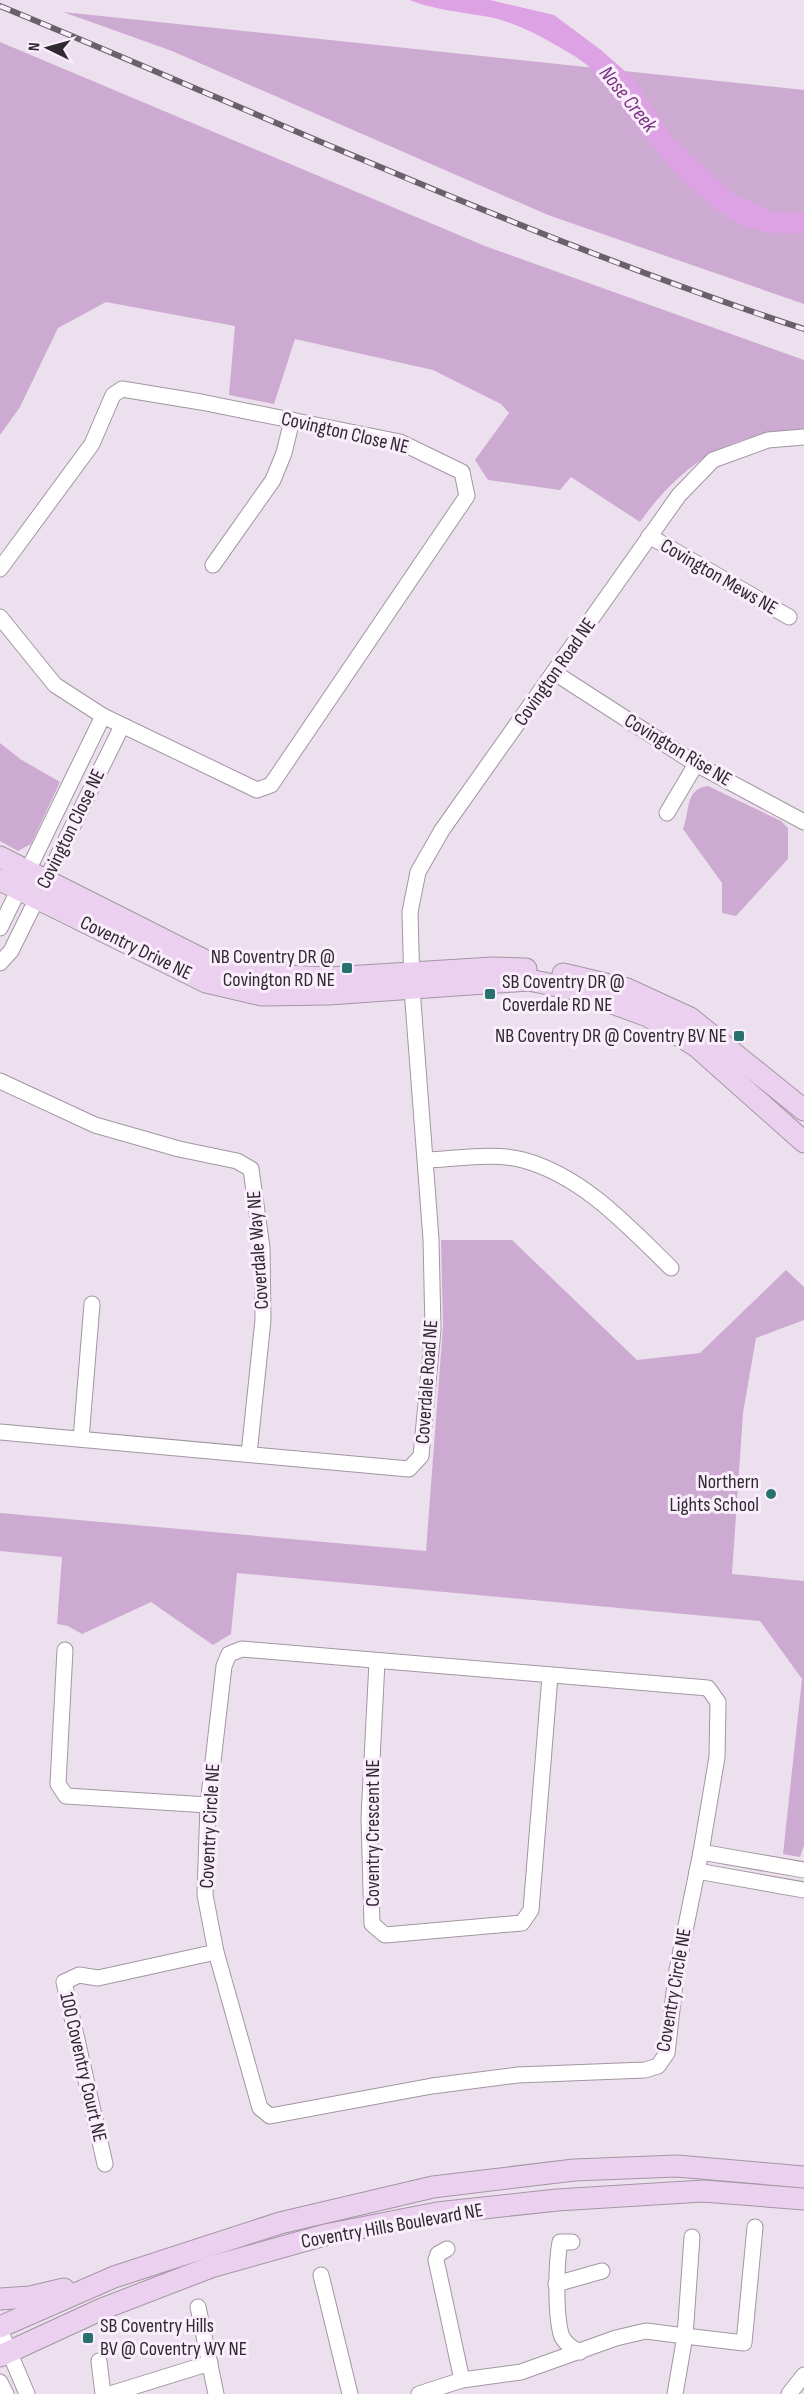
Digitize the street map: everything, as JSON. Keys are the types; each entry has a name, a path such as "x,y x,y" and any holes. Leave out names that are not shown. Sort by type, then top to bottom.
{"street":[{"name":"Covington Close NE","path":"0,569 92,444 113,395 122,389 400,442 462,472 467,496 271,785 257,790 122,726 55,685 0,617"},
{"path":"213,565 273,480 284,453 292,420"},
{"name":"Covington Road NE","path":"412,981 410,912 418,872 442,830 555,673 649,536 679,495 713,460 768,440 804,437"},
{"name":"Covington Mews NE","path":"649,536 789,617"},
{"name":"Covington Rise NE","path":"555,673 696,764 804,822"},
{"name":"Covington Close NE","path":"26,884 103,716"},
{"name":"Covington Close NE","path":"26,884 122,726"},
{"path":"667,813 696,764"},
{"name":"Coventry Drive NE","path":"0,857 26,884 206,982 262,995 329,994 412,981 529,980 573,989 648,1016 702,1039 804,1110"},
{"path":"0,928 26,884"},
{"path":"0,963 11,951 26,884"},
{"name":"Coverdale Road NE","path":"0,1432 409,1468 421,1456 433,1330 426,1160 412,981"},
{"name":"Coventry Drive NE","path":"702,1039 804,1142"},
{"name":"Coverdale Way NE","path":"0,1081 95,1125 179,1149 237,1161 251,1169 262,1248 263,1320 249,1454"},
{"path":"788,1126 804,1110"},
{"path":"426,1160 522,1160 555,1172 609,1207 671,1268"},
{"path":"81,1439 92,1304"},
{"name":"Coventry Circle NE","path":"242,1649 550,1677 708,1688 718,1702 717,1757 701,1852 675,1975 668,2053 658,2066 645,2070 518,2075 397,2092 270,2116 260,2108 216,1952 205,1895 208,1806 224,1666 229,1654 242,1649"},
{"path":"65,1650 58,1784 66,1796 208,1806"},
{"name":"Coventry Crescent NE","path":"377,1662 369,1818 372,1924 385,1935 522,1923 531,1910 550,1677"},
{"path":"701,1852 804,1870"},
{"path":"697,1871 804,1890"},
{"name":"100 Coventry Court NE","path":"105,2164 64,1982 79,1975 98,1978 216,1952"},
{"name":"Coventry Hills Boulevard NE","path":"0,2329 114,2277 280,2223 433,2187 574,2170 666,2166 804,2177"},
{"name":"Coventry Hills Boulevard NE","path":"5,2353 102,2309 211,2267 325,2235 437,2213 557,2200 703,2191 804,2199"},
{"path":"776,2196 804,2214"},
{"path":"419,2394 462,2380 521,2372 616,2338 646,2331 744,2343 755,2227"},
{"path":"675,2394 685,2336 692,2237"},
{"path":"572,2242 560,2242 556,2263 556,2284 562,2337 570,2347 580,2352"},
{"path":"447,2249 438,2254 436,2260 462,2380"},
{"path":"556,2284 602,2271"},
{"path":"321,2275 350,2394"},
{"path":"0,2299 30,2297 114,2277"},
{"path":"198,2307 216,2394"},
{"path":"0,2329 5,2353 27,2394"},
{"path":"99,2361 103,2394"},
{"path":"110,2394 210,2363"},
{"path":"789,2394 804,2375"},
{"path":"0,2382 6,2394"}],"shaded area":[{"path":"63,12 804,90 804,304 548,215 172,51"},
{"path":"0,42 485,246 804,360 804,430 753,437 731,444 710,455 673,483 640,522 571,477 560,490 488,480 475,460 509,413 501,404 433,370 295,339 274,404 229,395 235,326 106,302 58,328 20,407 0,435"},
{"path":"0,743 20,759 60,782 31,844 18,851 0,841"},
{"path":"708,786 781,821 788,828 788,859 736,916 722,913 722,883 683,829 692,796 695,791"},
{"path":"441,1240 512,1240 637,1360 700,1353 786,1270 804,1287 804,1320 756,1338 743,1413 732,1574 804,1581 804,1845 800,1857 783,1854 802,1679 760,1621 237,1573 231,1634 213,1645 151,1602 82,1634 68,1626 57,1624 62,1557 0,1551 0,1513 426,1551 443,1326"}],"water":[{"name":"Nose Creek","path":"409,0 490,0 554,15 601,50 635,80 673,138 733,194 773,212 804,213 804,234 756,230 733,220 716,209 668,165 592,70 566,51 534,33 500,20"}],"railway":[{"path":"0,6 499,216 701,294 804,329"}],"place":[{"name":"NB Coventry DR @ Covington RD NE","path":"347,968"},
{"name":"SB Coventry DR @ Coverdale RD NE","path":"490,994"},
{"name":"NB Coventry DR @ Coventry BV NE","path":"739,1036"},
{"name":"Northern Lights School","path":"771,1494"},
{"name":"SB Coventry Hills BV @ Coventry WY NE","path":"88,2338"}]}
